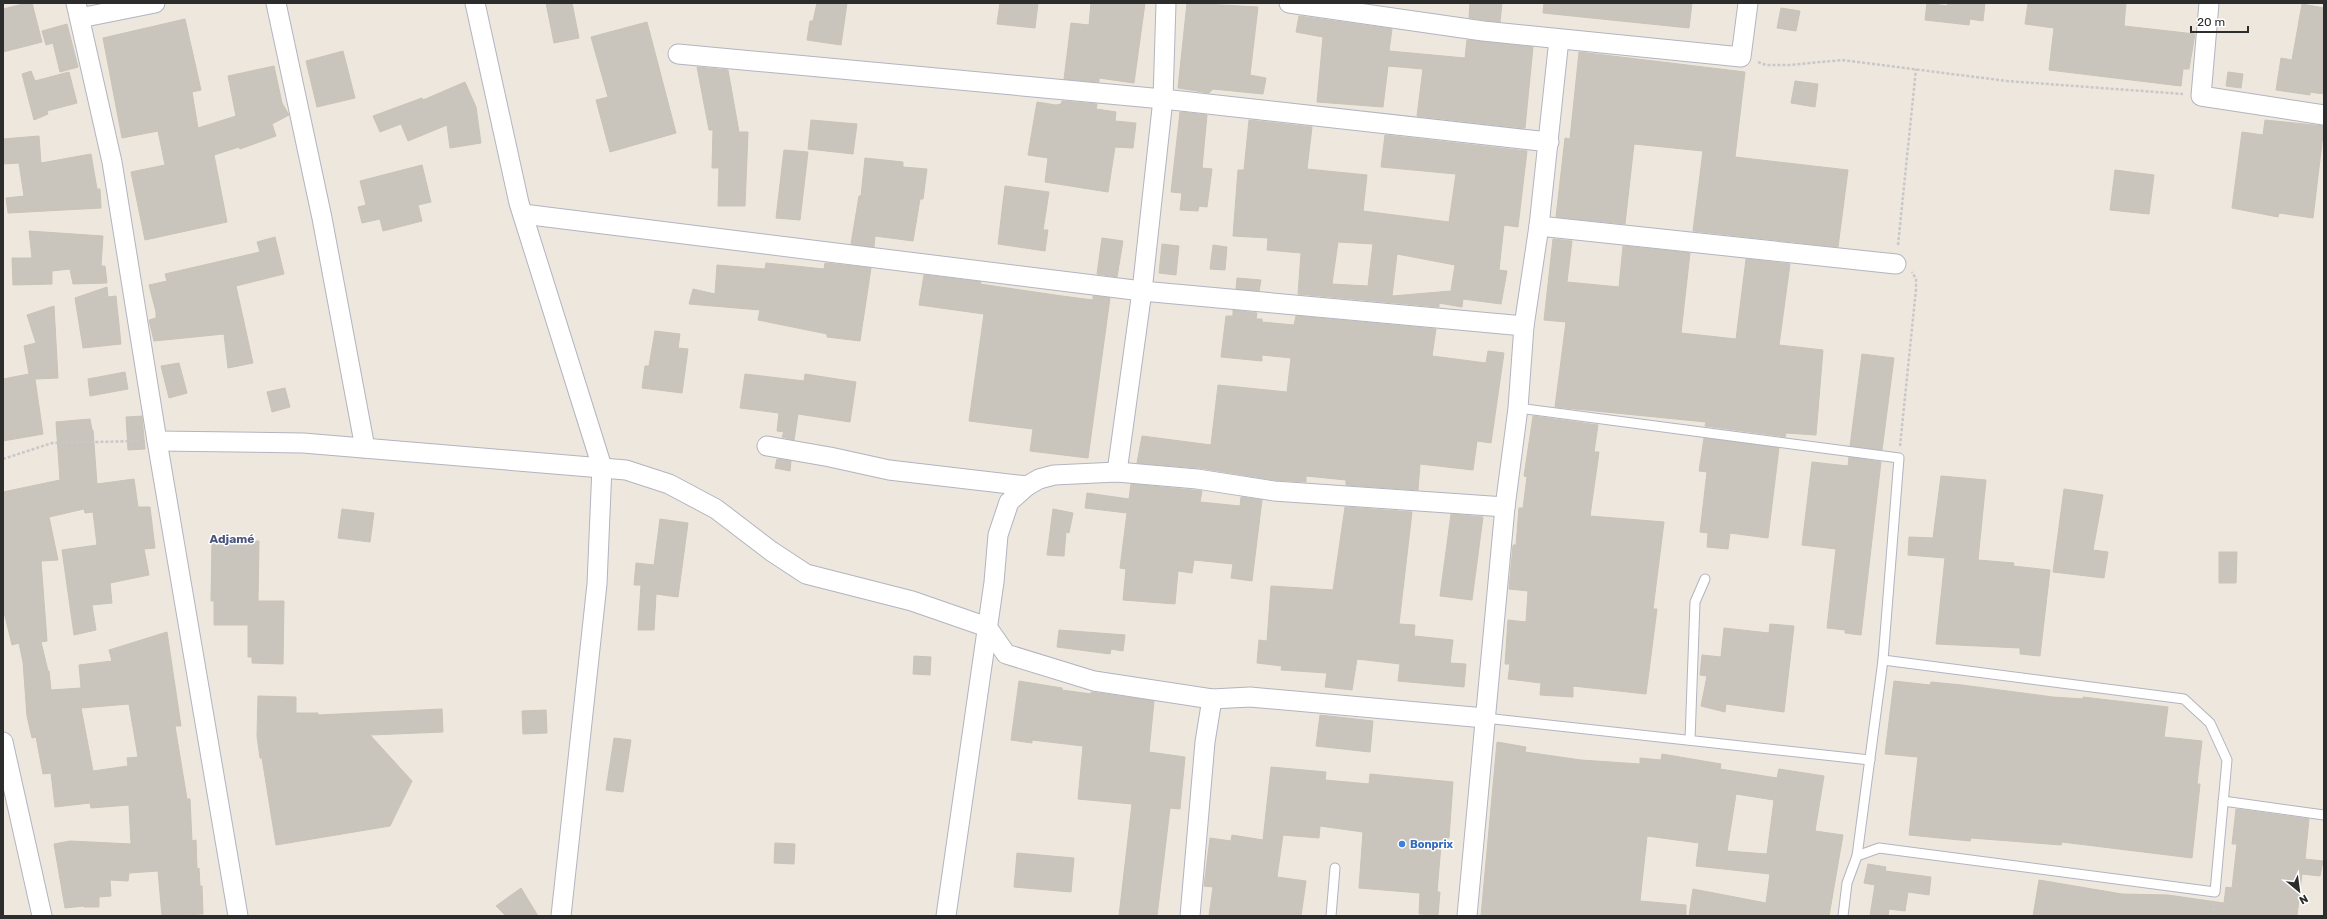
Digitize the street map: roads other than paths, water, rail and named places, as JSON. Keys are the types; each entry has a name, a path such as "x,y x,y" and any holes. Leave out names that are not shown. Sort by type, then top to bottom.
{"street":[{"path":"155,3 78,11 112,162 157,441 238,916"},
{"path":"276,3 322,218 365,448"},
{"path":"474,3 523,214 602,467 597,584 561,916"},
{"path":"1117,472 1142,291 1163,99 1166,3"},
{"path":"1289,3 1560,39 1741,57 1748,3"},
{"path":"2209,3 2201,96 2324,115"},
{"path":"1466,916 1505,507 1518,408 1524,326 1539,226 1560,39"},
{"path":"678,54 1163,99 1549,142"},
{"path":"523,214 1142,291 1524,326"},
{"path":"1539,226 1896,264"},
{"path":"157,441 303,443 626,470 669,484 716,509 771,551 806,574 912,601 987,626 1006,654 1030,663 1094,681 1212,699 1250,698 1485,718"},
{"path":"767,446 830,456 889,470 1027,486"},
{"path":"946,916 987,626 998,535 1009,502 1027,486 1040,479 1054,475 1117,472 1197,479 1274,491 1505,507"},
{"path":"1190,916 1205,742 1212,699"},
{"path":"3,742 42,916"}],"lane":[{"path":"1518,408 1899,458 1883,660 1857,856 1847,883 1843,916"},
{"path":"1690,740 1695,602 1705,580"},
{"path":"1857,856 1879,848 2215,892 2227,760 2210,723 2184,699 1883,660"},
{"path":"1485,718 1870,760"},
{"path":"2223,801 2324,814"},
{"path":"1331,916 1335,868"}],"place":[{"name":"Bonprix","path":"1402,844"}],"district":[{"name":"Adjamé","path":"232,539"}]}
